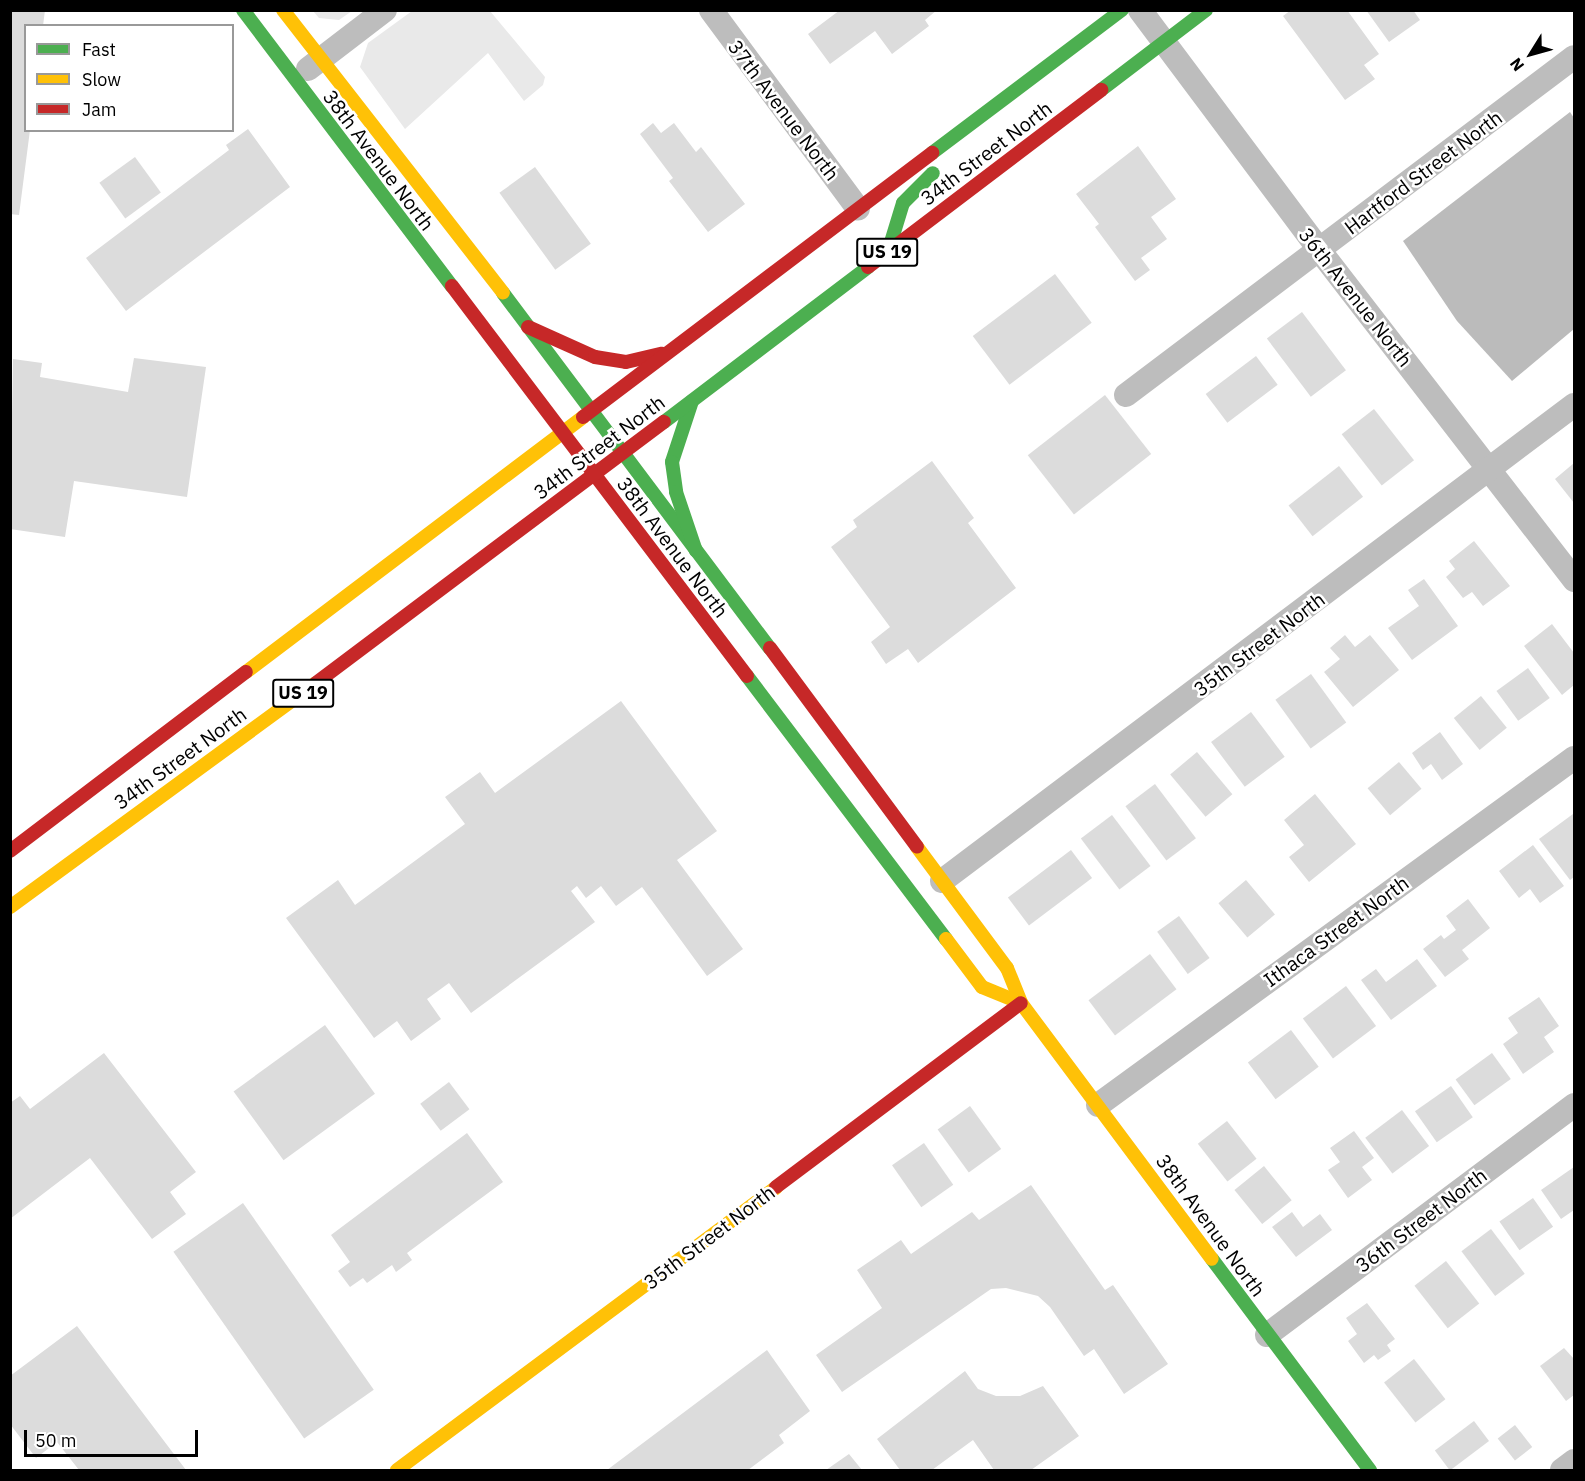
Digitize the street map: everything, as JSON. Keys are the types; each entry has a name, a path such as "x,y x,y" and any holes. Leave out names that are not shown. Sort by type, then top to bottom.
{"main road":[{"name":"38th Avenue North","path":"243,10 561,435 982,987 1021,1003"},
{"name":"38th Avenue North","path":"283,10 592,409 1007,968 1021,1003 1370,1470"},
{"name":"34th Street North","path":"10,850 1122,10"},
{"name":"34th Street North","path":"10,907 594,476 1206,10"},
{"path":"958,152 967,140 968,126"},
{"path":"888,252 891,234 903,203 946,163"},
{"path":"528,327 595,357 626,362 667,353"},
{"path":"692,401 672,462 676,492 696,551"},
{"name":"35th Street North","path":"397,1470 1021,1003"}],"street":[{"path":"294,79 385,10"},
{"name":"37th Avenue North","path":"711,10 858,209"},
{"name":"36th Avenue North","path":"1140,10 1320,251 1575,580"},
{"name":"Hartford Street North","path":"1126,395 1575,57"},
{"name":"35th Street North","path":"942,881 1491,471 1575,405"},
{"name":"Ithaca Street North","path":"1098,1105 1575,758"},
{"name":"36th Street North","path":"1267,1335 1575,1105"},
{"path":"1562,1470 1575,1461"}],"shaded area":[{"path":"313,11 352,11 339,20 319,18"},
{"path":"412,11 490,11 545,77 543,85 524,101 488,53 405,129 360,67 368,43"},
{"path":"1570,112 1574,118 1574,329 1512,381 1457,321 1403,241"}],"building":[{"path":"10,10 45,10 43,24 24,24 24,132 30,132 19,215 10,214"},
{"path":"840,10 937,10 925,20 929,26 892,54 875,31 830,64 808,34"},
{"path":"1291,10 1347,10 1379,54 1364,65 1375,79 1345,100 1283,16"},
{"path":"1366,10 1413,10 1420,20 1389,42"},
{"path":"653,123 661,133 674,123 696,152 701,147 745,204 708,232 669,181 673,178 640,134"},
{"path":"248,129 290,187 126,311 86,258 229,150 226,145"},
{"path":"1138,146 1176,199 1151,217 1167,239 1141,258 1150,270 1135,281 1095,227 1099,224 1076,194"},
{"path":"135,157 161,193 125,218 99,183"},
{"path":"535,167 591,244 555,270 499,193"},
{"path":"1055,274 1092,323 1009,385 973,336"},
{"path":"1302,312 1346,370 1311,397 1267,338"},
{"path":"1256,356 1278,385 1227,423 1206,394"},
{"path":"134,358 206,367 187,497 74,481 65,537 10,529 13,359 42,363 40,377 128,392"},
{"path":"1105,395 1151,454 1074,514 1028,455"},
{"path":"1374,409 1414,460 1382,485 1342,434"},
{"path":"932,461 974,518 968,523 1016,588 918,663 908,649 886,664 871,642 890,627 831,547 857,527 853,520"},
{"path":"1574,463 1574,503 1555,479"},
{"path":"1339,466 1363,497 1313,536 1289,505"},
{"path":"1474,541 1510,586 1483,606 1472,592 1463,598 1446,577 1455,569 1449,561"},
{"path":"1424,579 1458,626 1412,660 1388,628 1419,606 1408,590"},
{"path":"1552,624 1574,653 1574,685 1562,695 1524,646"},
{"path":"1345,635 1355,647 1370,635 1399,670 1353,707 1324,672 1340,659 1330,648"},
{"path":"1528,668 1550,698 1518,721 1496,691"},
{"path":"1311,674 1346,723 1311,748 1275,700"},
{"path":"1481,696 1507,728 1480,750 1454,718"},
{"path":"621,701 717,831 677,860 743,949 707,976 642,887 616,906 601,886 586,898 577,886 571,891 595,922 471,1013 449,983 427,999 441,1019 411,1041 397,1021 374,1038 286,918 338,880 355,905 465,824 445,797 480,772 495,793"},
{"path":"1251,712 1285,757 1245,787 1211,742"},
{"path":"1440,732 1463,764 1442,780 1431,764 1423,770 1412,753"},
{"path":"1197,752 1232,794 1206,817 1170,774"},
{"path":"1399,762 1421,789 1390,815 1368,788"},
{"path":"1155,784 1196,838 1166,861 1125,806"},
{"path":"1315,794 1356,844 1309,882 1289,857 1304,845 1284,820"},
{"path":"1573,814 1574,877 1570,880 1539,839"},
{"path":"1112,815 1151,866 1119,890 1081,838"},
{"path":"1533,845 1564,886 1540,903 1530,889 1519,898 1499,871"},
{"path":"1071,850 1092,878 1029,925 1008,898"},
{"path":"1246,880 1275,914 1247,938 1218,903"},
{"path":"1468,899 1490,928 1462,950 1469,959 1445,977 1423,949 1441,935 1444,939 1456,930 1446,916"},
{"path":"1179,916 1210,958 1188,974 1157,932"},
{"path":"1150,954 1176,989 1115,1035 1089,1000"},
{"path":"1417,959 1437,986 1391,1020 1361,980 1376,969 1386,982"},
{"path":"1346,986 1376,1026 1333,1058 1303,1018"},
{"path":"1539,997 1559,1026 1544,1037 1554,1052 1523,1074 1503,1044 1518,1033 1508,1018"},
{"path":"325,1025 375,1094 284,1160 234,1091"},
{"path":"1291,1030 1319,1067 1276,1099 1248,1062"},
{"path":"104,1053 196,1172 170,1192 186,1214 152,1239 90,1158 10,1219 10,1103 20,1096 30,1109"},
{"path":"1492,1053 1511,1079 1474,1105 1456,1079"},
{"path":"449,1082 469,1109 441,1131 420,1104"},
{"path":"1451,1086 1473,1117 1437,1142 1415,1111"},
{"path":"970,1106 1001,1149 969,1172 938,1130"},
{"path":"1402,1110 1429,1146 1392,1174 1365,1138"},
{"path":"1227,1121 1257,1159 1227,1182 1198,1144"},
{"path":"1354,1131 1374,1158 1362,1167 1372,1180 1348,1198 1328,1170 1340,1162 1330,1148"},
{"path":"467,1133 503,1182 407,1253 412,1260 396,1272 392,1265 367,1283 363,1278 350,1287 338,1271 350,1262 331,1235"},
{"path":"924,1143 953,1185 921,1207 892,1165"},
{"path":"1264,1166 1292,1200 1262,1224 1234,1190"},
{"path":"1574,1167 1574,1210 1561,1219 1541,1190"},
{"path":"1031,1185 1105,1290 1113,1285 1168,1364 1124,1394 1094,1349 1084,1356 1050,1307 1038,1296 1006,1288 991,1289 842,1392 816,1355 882,1308 857,1270 901,1240 911,1254 972,1212 979,1220"},
{"path":"1533,1198 1553,1227 1519,1250 1499,1222"},
{"path":"243,1203 374,1390 304,1439 173,1252"},
{"path":"1292,1212 1303,1227 1320,1214 1332,1230 1296,1257 1272,1227"},
{"path":"1491,1229 1525,1274 1495,1296 1461,1251"},
{"path":"1446,1261 1479,1304 1448,1328 1414,1286"},
{"path":"1367,1303 1395,1339 1387,1345 1391,1351 1378,1360 1374,1355 1364,1363 1348,1341 1357,1334 1346,1318"},
{"path":"77,1326 186,1470 79,1470 57,1442 36,1458 10,1424 10,1376"},
{"path":"1564,1348 1574,1359 1574,1395 1566,1401 1540,1366"},
{"path":"767,1350 810,1411 779,1435 784,1443 748,1470 607,1470"},
{"path":"1414,1359 1445,1399 1415,1423 1384,1382"},
{"path":"965,1371 978,1389 996,1396 1020,1396 1043,1386 1079,1436 1031,1470 994,1470 973,1440 932,1470 900,1470 877,1439"},
{"path":"1474,1421 1489,1441 1451,1470 1435,1450"},
{"path":"1515,1425 1532,1447 1515,1461 1498,1439"},
{"path":"849,1454 862,1470 826,1470"}],"traffic: fast":[{"path":"243,10 452,286"},
{"path":"932,153 1122,10"},
{"path":"1101,90 1206,10"},
{"path":"888,252 903,203 933,173"},
{"path":"664,422 868,267"},
{"path":"503,293 770,648"},
{"path":"692,401 672,462 676,492 696,551"},
{"path":"747,676 946,939"},
{"path":"1212,1259 1370,1470"}],"traffic: slow":[{"path":"283,10 503,293"},
{"path":"246,672 583,417"},
{"path":"10,907 316,683"},
{"path":"917,847 1007,968 1021,1003 1212,1259"},
{"path":"946,939 982,987 1021,1003"},
{"path":"397,1470 776,1187"}],"traffic: jam":[{"path":"868,267 1101,90"},
{"path":"583,417 932,153"},
{"path":"452,286 747,676"},
{"path":"528,327 595,357 626,362 662,354"},
{"path":"316,683 664,422"},
{"path":"770,648 917,847"},
{"path":"10,851 246,672"},
{"path":"776,1187 1021,1003"}]}
